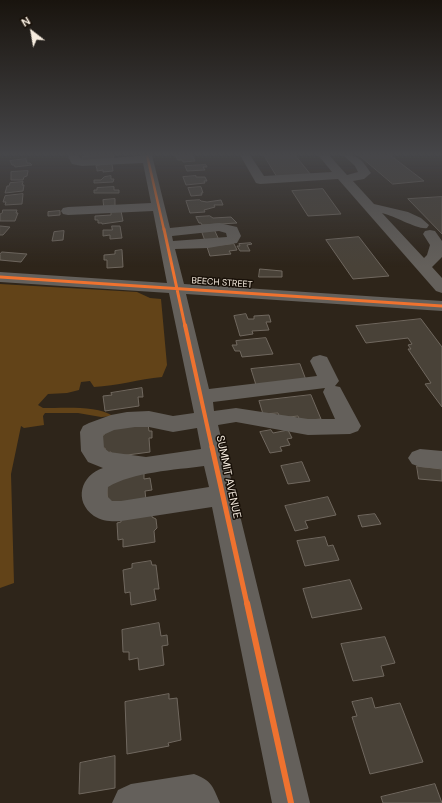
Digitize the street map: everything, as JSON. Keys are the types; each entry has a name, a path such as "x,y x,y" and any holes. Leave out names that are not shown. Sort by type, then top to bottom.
{"street":[{"name":"SUMMIT AVENUE","path":"156,192 291,803"},
{"path":"357,192 442,288"},
{"path":"68,211 159,207"},
{"path":"370,207 385,209 410,217 426,230 437,244 434,257 422,266"},
{"name":"BEECH STREET","path":"0,276 442,306"},
{"path":"201,397 329,381 320,362"},
{"path":"146,466 136,462 112,462 95,454 92,450 92,432 102,424 113,422 148,419 165,424 173,424 236,415 308,427 350,426 333,392"},
{"path":"214,456 119,471 101,479 95,487 94,497 97,503 107,511 122,511 223,495"},
{"path":"131,803 194,792 201,803"}],"shaded area":[{"path":"0,284 137,292 150,298 161,299 167,365 162,377 94,387 90,381 81,382 79,390 67,393 48,394 38,405 43,408 98,410 113,416 101,417 78,413 45,413 43,416 44,425 24,428 21,426 11,474 14,583 0,588"}],"building":[{"path":"94,192 119,192 119,193"},
{"path":"190,192 203,193 201,193 202,195 191,196"},
{"path":"293,192 326,192 341,214 308,216"},
{"path":"23,194 22,204 5,205 6,202 3,202 5,196"},
{"path":"442,197 442,234 408,199"},
{"path":"115,199 115,208 104,209 103,200"},
{"path":"200,200 207,202 221,200 223,205 214,205 215,207 204,210 205,212 190,213 186,201"},
{"path":"3,210 17,210 16,213 18,213 15,221 0,221 0,214"},
{"path":"60,211 60,215 48,216 48,212"},
{"path":"121,211 123,221 102,224 98,223 98,220 95,220 95,216 111,215 111,212"},
{"path":"210,216 213,218 231,217 237,223 202,225 196,217"},
{"path":"0,226 10,227 3,235 0,235"},
{"path":"112,226 120,226 122,238 110,239 110,235 103,236 103,230 112,230"},
{"path":"214,229 219,240 205,241 201,230"},
{"path":"64,231 63,240 52,241 54,232"},
{"path":"359,237 389,276 353,279 326,240"},
{"path":"234,244 237,250 229,251 231,254 210,256 207,247"},
{"path":"239,244 252,244 247,245 250,251 240,251 237,246 240,246"},
{"path":"122,250 123,267 107,268 107,260 104,260 104,255 115,254 115,251"},
{"path":"2,252 27,254 21,262 0,260 0,255"},
{"path":"260,269 282,271 282,277 259,277"},
{"path":"246,314 248,319 254,319 254,316 269,315 271,322 266,322 269,330 252,331 253,334 240,336 234,316"},
{"path":"421,319 442,347 442,407 425,384 431,383 408,349 411,349 408,345 412,344 408,338 366,343 356,326"},
{"path":"266,338 273,354 242,357 240,351 235,351 232,345 237,345 236,341"},
{"path":"300,364 306,380 256,385 251,369"},
{"path":"142,388 143,397 138,397 139,406 105,411 103,396 112,395 111,393"},
{"path":"311,395 321,419 300,421 298,416 280,418 278,413 263,414 259,401"},
{"path":"148,424 149,431 152,431 152,438 149,438 150,452 112,457 111,452 105,453 105,448 96,450 96,436 104,435 104,429"},
{"path":"271,430 273,433 288,430 292,438 287,439 290,445 280,447 282,451 270,453 260,432"},
{"path":"302,462 310,481 288,484 281,466"},
{"path":"417,466 442,469 442,481 419,479"},
{"path":"144,472 144,479 150,478 152,490 145,491 146,500 108,505 106,477"},
{"path":"328,497 336,515 305,521 308,528 295,531 285,506"},
{"path":"152,514 152,517 156,519 157,528 154,531 155,542 123,547 123,539 118,540 117,523 121,522 121,518"},
{"path":"375,514 381,524 362,527 358,516"},
{"path":"325,537 328,546 333,545 339,560 305,566 297,541"},
{"path":"151,561 152,565 156,565 159,589 154,589 156,600 131,605 130,592 125,593 123,570 132,568 132,564"},
{"path":"350,580 362,609 312,618 303,589"},
{"path":"159,623 161,636 167,635 168,645 162,646 164,665 139,670 138,658 129,660 129,652 123,652 122,630"},
{"path":"385,637 395,663 381,666 384,676 353,681 341,644"},
{"path":"169,694 169,699 177,698 181,740 168,743 169,746 127,754 125,702"},
{"path":"372,698 375,708 400,703 423,762 370,774 352,717 357,716 352,702"},
{"path":"115,756 115,788 79,794 80,763"},
{"path":"435,784 442,803 383,803 381,797"}],"cycle path":[{"path":"155,192 291,803"},
{"path":"0,277 442,306"}]}
